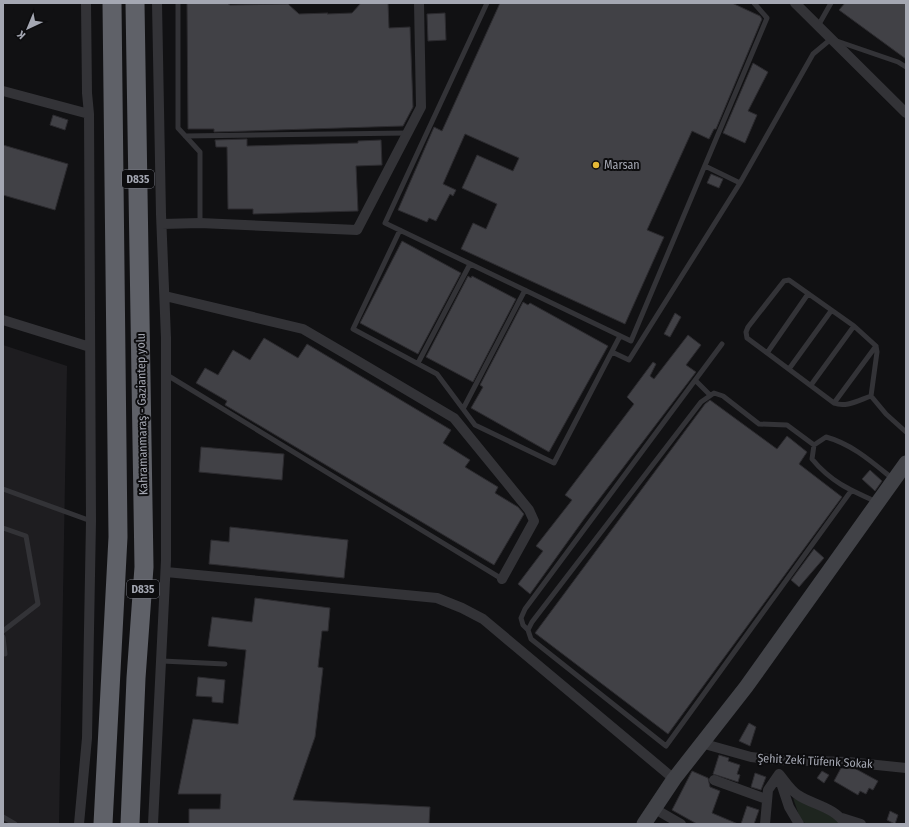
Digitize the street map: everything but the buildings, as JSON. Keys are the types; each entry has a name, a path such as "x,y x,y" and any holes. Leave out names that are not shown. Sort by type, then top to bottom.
{"highway":[{"name":"D835","path":"103,824 118,537 112,3"},
{"name":"Kahramanmaraş - Gaziantep yolu","path":"130,824 136,678 144,566 135,3"}],"street":[{"path":"79,824 87,738 91,520 89,114 87,93 86,3"},
{"path":"153,824 166,572 165,296 157,3"},
{"path":"162,224 200,223 357,230 421,107 418,3"},
{"path":"795,3 906,113"},
{"path":"3,90 89,114"},
{"path":"165,296 303,329 454,418 528,510 534,521 502,579"},
{"path":"3,320 90,347"},
{"path":"644,824 674,779 746,687 906,463"},
{"path":"166,572 437,598 462,608 483,619 674,779"},
{"name":"Şehit Zeki Tüfenk Sokak","path":"702,743 751,757 778,760 848,762 906,768"},
{"path":"778,760 780,783 789,808 799,824"},
{"path":"765,824 766,799 772,782 779,774"},
{"path":"779,774 798,795 828,809 843,821 861,824"},
{"path":"714,780 766,799"},
{"path":"654,809 681,824"}],"lane":[{"path":"178,3 178,128 200,152 200,223"},
{"path":"486,3 385,223 631,341 705,166 729,105 767,18 754,3"},
{"path":"818,26 831,3"},
{"path":"612,352 629,360 740,183 813,54 831,39 898,62 906,67"},
{"path":"185,136 408,133"},
{"path":"705,166 740,183"},
{"path":"400,230 353,329 437,374 474,425 554,463 620,336"},
{"path":"418,363 470,264"},
{"path":"871,396 848,404 840,405 834,403 747,338 746,332 748,327 784,281 789,280 854,326 876,346 877,352 871,396 886,414 906,432"},
{"path":"463,409 525,290"},
{"path":"767,353 808,294"},
{"path":"789,368 831,311"},
{"path":"811,385 854,326"},
{"path":"722,344 696,381 525,609 521,618 523,625 528,630 531,639 666,746 851,491"},
{"path":"834,403 876,346"},
{"path":"166,375 502,579"},
{"path":"696,381 710,395"},
{"path":"528,630 536,615 701,402 710,395 714,393 723,396 759,424 787,425 814,445"},
{"path":"878,502 851,491 825,474 812,459 814,445 826,437 840,440 868,458 894,480"},
{"path":"3,489 91,520"},
{"path":"3,528 26,536 38,604 3,631"},
{"path":"3,637 5,654"},
{"path":"162,661 226,664"},
{"path":"3,817 15,824"}],"shaded area":[{"path":"3,345 67,366 59,824 3,824"},
{"path":"793,798 832,816 840,824 807,824 801,821"}],"place":[{"name":"Marsan","path":"596,165"}]}
